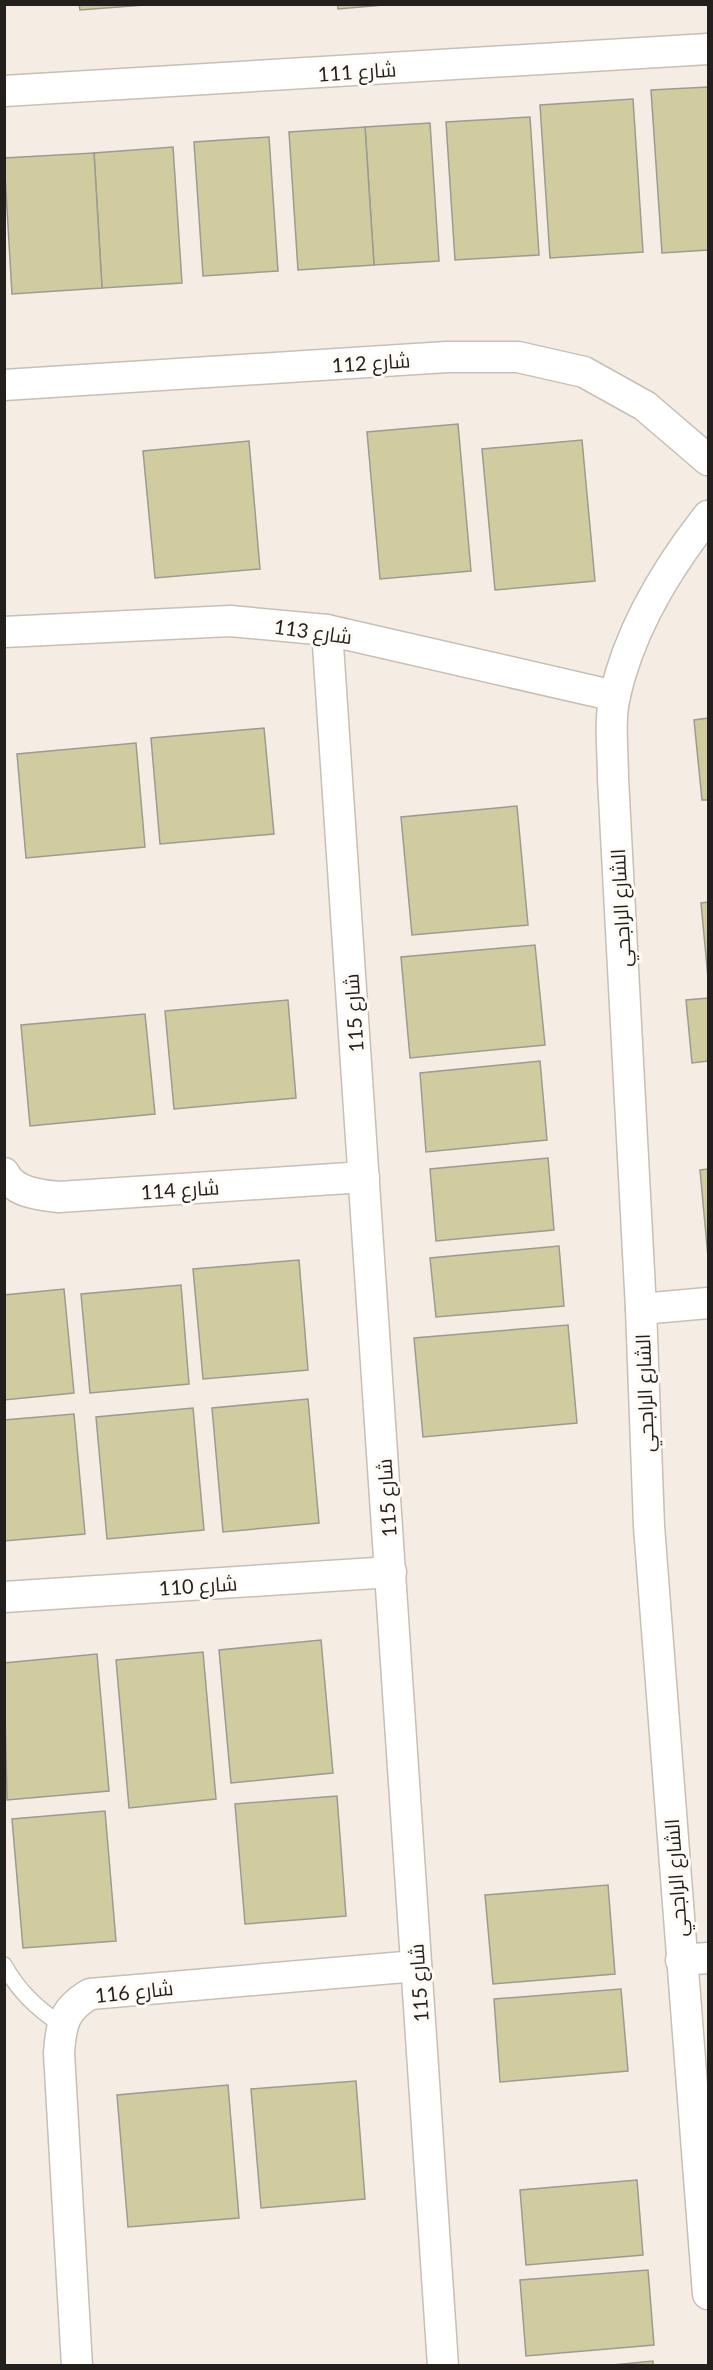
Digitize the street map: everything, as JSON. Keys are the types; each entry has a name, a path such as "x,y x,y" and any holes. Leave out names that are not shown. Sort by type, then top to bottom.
{"street":[{"name":"شارع 111","path":"4,91 708,49"},
{"name":"شارع 112","path":"4,385 447,357 518,357 584,372 645,406 708,460"},
{"name":"الشارع الراجحي","path":"708,516 680,552 658,588 639,627 615,696 612,778 641,1309 649,1526 695,1959 708,2294"},
{"name":"شارع 113","path":"4,632 230,621 327,630 615,696"},
{"name":"شارع 115","path":"327,630 443,2366"},
{"name":"114 شارع","path":"4,1173 7,1178 30,1194 59,1197 364,1177"},
{"path":"641,1309 708,1303"},
{"name":"شارع 110","path":"4,1597 391,1572"},
{"name":"شارع 116","path":"61,2025 76,2002 90,1994 417,1966"},
{"path":"61,2025 59,2054 77,2366"}],"lane":[{"path":"4,1965 16,1987 34,2006 61,2025"}],"building":[{"path":"79,4 158,4 80,10"},
{"path":"338,4 396,4 338,9"},
{"path":"708,87 708,250 662,253 651,90"},
{"path":"633,99 643,252 550,258 540,105"},
{"path":"530,117 539,255 455,260 446,122"},
{"path":"430,123 439,261 374,265 365,127"},
{"path":"365,127 374,265 298,270 289,132"},
{"path":"269,137 278,271 203,276 194,142"},
{"path":"173,147 182,283 102,288 94,153"},
{"path":"94,153 102,288 12,294 4,158"},
{"path":"458,424 471,571 380,579 367,432"},
{"path":"582,440 595,581 495,590 482,449"},
{"path":"249,441 260,569 155,578 143,451"},
{"path":"708,718 708,800 702,800 694,720"},
{"path":"264,728 274,834 160,844 151,738"},
{"path":"136,743 145,847 26,858 17,754"},
{"path":"517,806 528,925 412,935 401,817"},
{"path":"708,902 708,978 701,903"},
{"path":"535,945 545,1045 410,1058 401,957"},
{"path":"708,998 708,1061 692,1063 686,1000"},
{"path":"288,1000 296,1098 174,1109 165,1011"},
{"path":"145,1014 155,1114 30,1126 21,1025"},
{"path":"540,1061 547,1140 426,1152 420,1073"},
{"path":"548,1158 554,1230 436,1241 430,1169"},
{"path":"708,1169 708,1257 700,1170"},
{"path":"559,1246 564,1306 436,1317 430,1258"},
{"path":"299,1260 308,1370 203,1379 193,1269"},
{"path":"181,1285 189,1384 90,1393 81,1294"},
{"path":"64,1289 74,1393 4,1400 4,1295"},
{"path":"568,1325 577,1423 423,1437 414,1338"},
{"path":"308,1399 319,1523 223,1532 212,1408"},
{"path":"193,1408 204,1530 107,1539 96,1417"},
{"path":"74,1414 85,1534 4,1541 4,1420"},
{"path":"321,1640 333,1773 231,1783 219,1650"},
{"path":"203,1652 216,1799 129,1808 116,1660"},
{"path":"97,1654 109,1791 7,1800 4,1663"},
{"path":"337,1796 346,1916 245,1924 235,1804"},
{"path":"105,1811 116,1941 23,1948 12,1819"},
{"path":"608,1885 615,1974 493,1984 485,1895"},
{"path":"621,1989 628,2071 500,2082 494,1999"},
{"path":"356,2081 365,2199 261,2208 251,2089"},
{"path":"228,2085 239,2218 128,2227 117,2095"},
{"path":"637,2180 643,2255 526,2265 520,2190"},
{"path":"648,2270 654,2345 526,2356 520,2280"},
{"path":"653,2361 653,2366 602,2366"}]}
